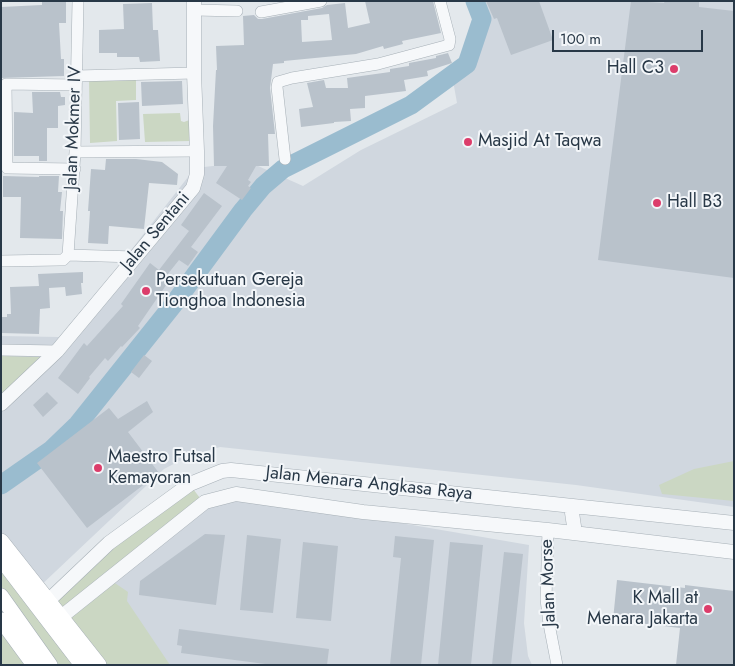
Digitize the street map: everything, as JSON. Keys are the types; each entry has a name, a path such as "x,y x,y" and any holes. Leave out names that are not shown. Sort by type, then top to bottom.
{"main road":[{"path":"1,541 99,665"},
{"path":"1,559 82,665"},
{"path":"1,596 43,664"},
{"path":"1,620 23,652 43,664"}],"street":[{"name":"Jalan Mokmer IV","path":"68,255 75,169 78,1"},
{"path":"261,12 321,1"},
{"path":"285,159 278,82 378,64 449,45 450,39 440,1"},
{"path":"194,6 237,10"},
{"name":"Jalan Sentani","path":"1,404 57,350 193,188 197,174 194,6"},
{"path":"75,169 7,168 6,84 194,73"},
{"path":"75,152 197,151"},
{"path":"1,261 63,260 68,255 135,257"},
{"path":"1,350 57,350"},
{"path":"231,470 236,494"},
{"name":"Jalan Menara Angkasa Raya","path":"48,601 109,543 190,484 222,471 231,470 734,523"},
{"path":"198,480 211,500"},
{"name":"Jalan Menara Angkasa Raya","path":"61,617 206,502 236,494 363,512 548,530 734,552"},
{"path":"571,506 575,533"},
{"name":"Jalan Morse","path":"548,530 546,599 557,665"}],"shaded area":[{"path":"475,1 734,1 734,507 576,485 220,447 189,456 164,469 1,623 1,336 59,337 117,268 195,168 249,162 303,186 361,150 457,103 452,75 467,64 482,19"},
{"path":"237,495 529,545 524,623 528,656 532,665 99,665 109,579 206,503"}],"green space":[{"path":"89,78 136,79 136,100 116,101 117,141 90,143"},
{"path":"180,113 181,121 184,122 192,119 190,141 145,142 143,114"},
{"path":"1,356 40,357 1,395"},
{"path":"734,461 734,501 662,494 659,485 694,469"},
{"path":"190,485 203,502 109,579 128,592 127,601 170,665 99,665 48,601"},
{"path":"1,559 82,665 50,665 1,596"},
{"path":"1,620 34,665 1,665"}],"building":[{"path":"365,1 433,1 441,33 402,41 403,44 384,49 383,46 356,54 284,61 284,63 273,64 270,88 275,134 268,134 269,166 256,166 248,180 251,182 248,186 251,188 242,200 216,183 227,166 214,166 213,126 217,70 216,46 244,45 243,16 254,15 258,19 262,19 345,3 348,28 370,23","holes":["329,14 332,40 302,42 301,20 308,20 308,16"]},
{"path":"486,1 539,1 553,40 511,55 497,18 494,19"},
{"path":"631,1 664,3 665,1 699,1 699,7 734,11 734,278 598,260"},
{"path":"42,2 66,2 66,23 59,23 61,59 64,59 64,76 1,78 1,7 42,5"},
{"path":"152,3 153,30 158,30 160,61 140,62 139,57 117,57 117,53 99,53 99,30 124,29 123,4"},
{"path":"448,53 452,63 427,71 428,76 404,80 406,91 365,96 365,108 350,109 351,121 301,127 299,109 313,107 307,83 324,80 326,88 348,88 347,78 390,72 390,69 409,66 409,63 436,58 436,56"},
{"path":"182,81 183,104 142,106 141,82"},
{"path":"32,92 60,92 61,97 65,97 65,105 58,106 58,128 47,128 47,161 39,161 39,156 14,156 14,112 33,113"},
{"path":"139,102 140,139 119,140 118,103"},
{"path":"106,159 136,159 162,162 178,174 177,185 149,183 144,229 109,226 108,244 88,243 91,169 105,170"},
{"path":"3,176 59,176 58,192 62,192 60,211 63,211 62,239 20,238 21,197 3,197"},
{"path":"204,193 222,206 191,247 198,252 188,266 179,260 167,275 171,278 138,326 140,328 108,361 105,358 78,394 58,378 84,343 87,346 123,306 121,304 150,263 159,270 189,231 181,225"},
{"path":"83,272 82,294 66,296 65,287 49,288 50,308 40,309 39,334 1,333 1,317 7,317 7,314 11,314 10,287 39,286 38,274"},
{"path":"144,355 152,361 139,378 131,372"},
{"path":"47,392 58,403 43,417 33,405"},
{"name":"Maestro Futsal Kemayoran","path":"147,401 153,412 128,432 159,473 87,528 37,463 109,408 118,419"},
{"path":"205,534 225,535 216,605 139,595 140,581"},
{"path":"247,535 281,539 273,613 240,610"},
{"path":"395,536 434,540 421,665 390,665 401,558 393,557"},
{"path":"303,542 338,546 331,621 296,618"},
{"path":"450,542 483,545 471,665 438,665"},
{"path":"504,552 523,554 511,665 492,665"},
{"path":"617,580 685,588 685,585 734,591 734,665 676,665 680,628 613,620"},
{"path":"179,629 329,649 327,665 273,665 181,653 182,646 177,645"}],"waterway":[{"path":"1,485 51,450 78,424 173,305 263,186 283,169 411,105 467,64 482,19 475,1"}],"place":[{"name":"Hall C3","path":"674,69"},
{"name":"Masjid At Taqwa","path":"468,142"},
{"name":"Hall B3","path":"657,203"},
{"name":"Persekutuan Gereja Tionghoa Indonesia","path":"146,291"},
{"name":"Maestro Futsal Kemayoran","path":"98,468"},
{"name":"K Mall at Menara Jakarta","path":"708,609"}]}
